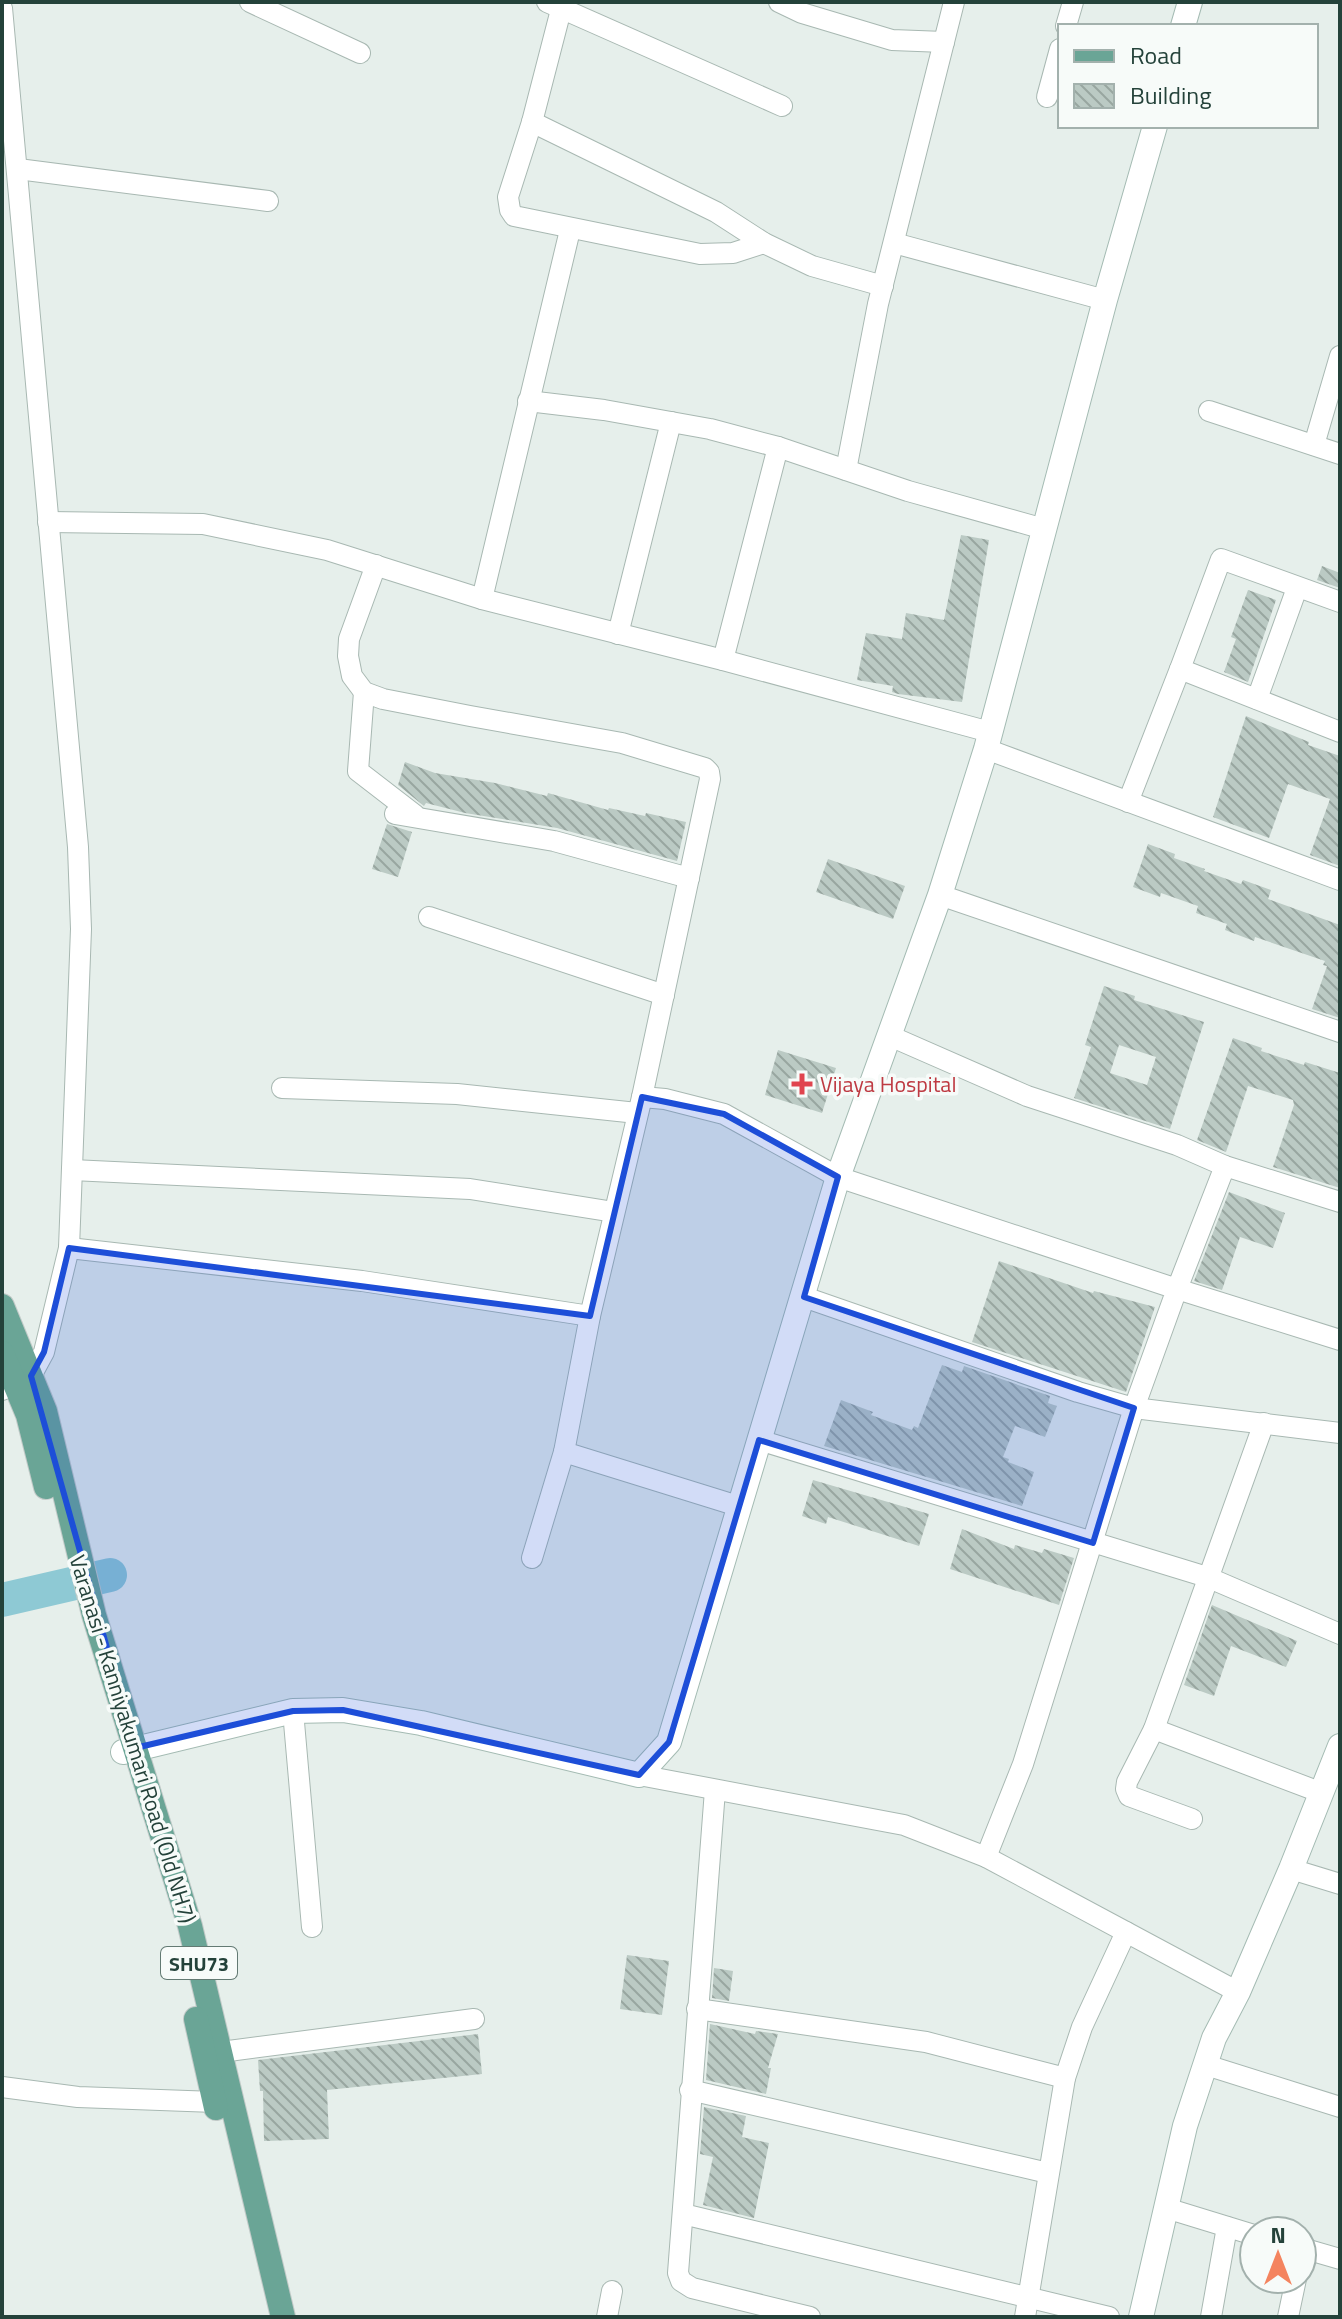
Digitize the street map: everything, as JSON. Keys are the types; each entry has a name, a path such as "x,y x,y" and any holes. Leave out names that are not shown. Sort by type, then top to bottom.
{"main road":[{"name":"Varanasi - Kanniyakumari Road (Old NH7)","path":"2,1306 16,1384"},
{"name":"Varanasi - Kanniyakumari Road (Old NH7)","path":"2,1353 16,1384 45,1411 73,1568 129,1750 190,1926 283,2317"},
{"name":"Varanasi - Kanniyakumari Road (Old NH7)","path":"129,1750 176,1931 266,2317"}],"street":[{"path":"250,2 360,53"},
{"path":"779,2 802,13 892,40 944,42"},
{"path":"846,470 883,286 954,2"},
{"path":"1067,24 1073,2"},
{"path":"1184,24 1190,2"},
{"path":"764,243 733,253 700,254 570,230 514,216 508,197 532,122 557,4 782,106"},
{"path":"2,8 78,860 81,929 69,1248 44,1352 16,1384"},
{"path":"1047,97 1058,56"},
{"path":"532,122 716,212 764,243 812,266 883,286"},
{"path":"639,1775 669,1742 838,1177 940,895 988,741 1105,300 1154,128"},
{"path":"18,169 268,201"},
{"path":"482,599 570,230"},
{"path":"894,243 1105,300"},
{"path":"1314,445 1340,356"},
{"path":"528,401 710,429 778,447 897,488 1044,529"},
{"path":"1209,411 1340,454"},
{"path":"618,634 671,422"},
{"path":"723,660 778,447"},
{"path":"48,522 203,524 327,550 482,599 723,660 988,741 1128,802 1340,880"},
{"path":"1128,802 1221,559 1340,602"},
{"path":"376,565 349,639 352,676 364,692 383,699 622,743 705,768 709,772 640,1105 590,1316 564,1452 532,1558"},
{"path":"1257,699 1297,588"},
{"path":"1180,669 1340,732"},
{"path":"364,692 358,771 418,817"},
{"path":"395,814 554,841 689,878"},
{"path":"940,895 1340,1032"},
{"path":"429,917 664,995"},
{"path":"890,1036 1027,1096 1177,1145 1225,1166 1340,1202"},
{"path":"282,1088 640,1105 665,1099 724,1114 838,1177 1340,1340"},
{"path":"986,1857 1023,1764 1134,1408 1225,1166"},
{"path":"72,1170 470,1189 614,1212"},
{"path":"69,1248 362,1281 590,1316"},
{"path":"804,1297 1078,1392 1134,1408 1340,1433"},
{"path":"1192,1819 1129,1796 1127,1782 1154,1729 1264,1423"},
{"path":"759,1440 1207,1577 1340,1634"},
{"path":"564,1452 738,1506"},
{"path":"129,1750 293,1711 343,1710 421,1723 639,1775 904,1825 986,1857 1238,1992"},
{"path":"293,1711 312,1927"},
{"path":"1154,1729 1322,1793"},
{"path":"1141,2317 1185,2126 1214,2038 1238,1992 1340,1746"},
{"path":"715,1790 678,2273 681,2281 692,2288 810,2317"},
{"path":"1291,1869 1340,1884"},
{"path":"1026,2307 1065,2078 1082,2027 1126,1932"},
{"path":"697,2009 926,2042 1065,2078"},
{"path":"221,2052 474,2019"},
{"path":"1206,2065 1340,2107"},
{"path":"2,2087 78,2097 215,2102"},
{"path":"690,2090 1048,2173"},
{"path":"1166,2208 1238,2230"},
{"path":"683,2214 1026,2307 1109,2317"},
{"path":"1211,2317 1227,2227"},
{"path":"1318,2253 1340,2259"},
{"path":"607,2317 612,2291"},
{"path":"1288,2317 1293,2295"}],"highlighted area":[{"path":"642,1097 724,1114 838,1177 804,1297 1134,1408 1093,1543 759,1440 669,1742 639,1775 343,1710 293,1711 135,1748 31,1376 44,1352 69,1248 590,1316"}],"building":[{"path":"961,535 989,540 962,702 898,694 892,692 893,686 857,680 866,633 902,639 906,613 944,620"},
{"path":"1322,566 1340,573 1340,588 1317,580"},
{"path":"1248,590 1276,600 1248,682 1224,672 1236,639 1231,637"},
{"path":"1246,716 1309,742 1308,745 1340,756 1340,866 1310,855 1330,799 1288,784 1269,838 1213,817"},
{"path":"405,762 435,773 547,796 548,793 608,810 645,816 646,813 686,822 677,861 557,828 465,813 426,803 424,806 398,785"},
{"path":"387,824 412,832 398,877 372,869"},
{"path":"1148,844 1175,854 1174,858 1204,871 1241,884 1243,880 1271,890 1268,899 1340,925 1340,1018 1312,1009 1327,966 1323,965 1325,961 1225,930 1227,924 1196,913 1198,906 1133,887"},
{"path":"828,859 905,886 893,919 816,892"},
{"path":"1104,986 1135,996 1134,1000 1204,1022 1170,1129 1074,1098 1091,1047 1085,1045","holes":["1119,1045 1156,1057 1147,1085 1110,1073"]},
{"path":"1233,1038 1262,1048 1261,1051 1340,1073 1340,1188 1273,1167 1293,1100 1248,1086 1226,1152 1197,1140"},
{"path":"778,1050 836,1068 822,1113 765,1095"},
{"path":"1229,1192 1285,1213 1273,1248 1240,1237 1222,1290 1194,1281"},
{"path":"999,1261 1093,1293 1155,1307 1126,1392 972,1342"},
{"path":"942,1365 962,1372 964,1366 1050,1396 1048,1403 1057,1406 1045,1437 1015,1426 1003,1457 1034,1472 1022,1506 824,1446 841,1400 912,1430 914,1426 918,1428"},
{"path":"813,1480 929,1514 919,1546 828,1517 826,1524 802,1516"},
{"path":"962,1529 1014,1549 1015,1545 1042,1553 1044,1549 1074,1558 1059,1605 950,1569"},
{"path":"1212,1605 1297,1641 1286,1667 1231,1646 1214,1696 1184,1685"},
{"path":"627,1955 669,1961 662,2015 620,2009"},
{"path":"714,1968 733,1971 729,2001 712,1998"},
{"path":"710,2024 755,2034 756,2031 778,2034 768,2068 771,2068 766,2094 706,2080"},
{"path":"478,2034 482,2074 327,2090 329,2139 264,2141 263,2091 260,2091 258,2060"},
{"path":"704,2107 746,2116 742,2137 769,2143 754,2218 703,2205 713,2157 700,2154"}],"waterway":[{"path":"2,1600 110,1575"}],"place":[{"name":"Vijaya Hospital","path":"802,1084"}]}
